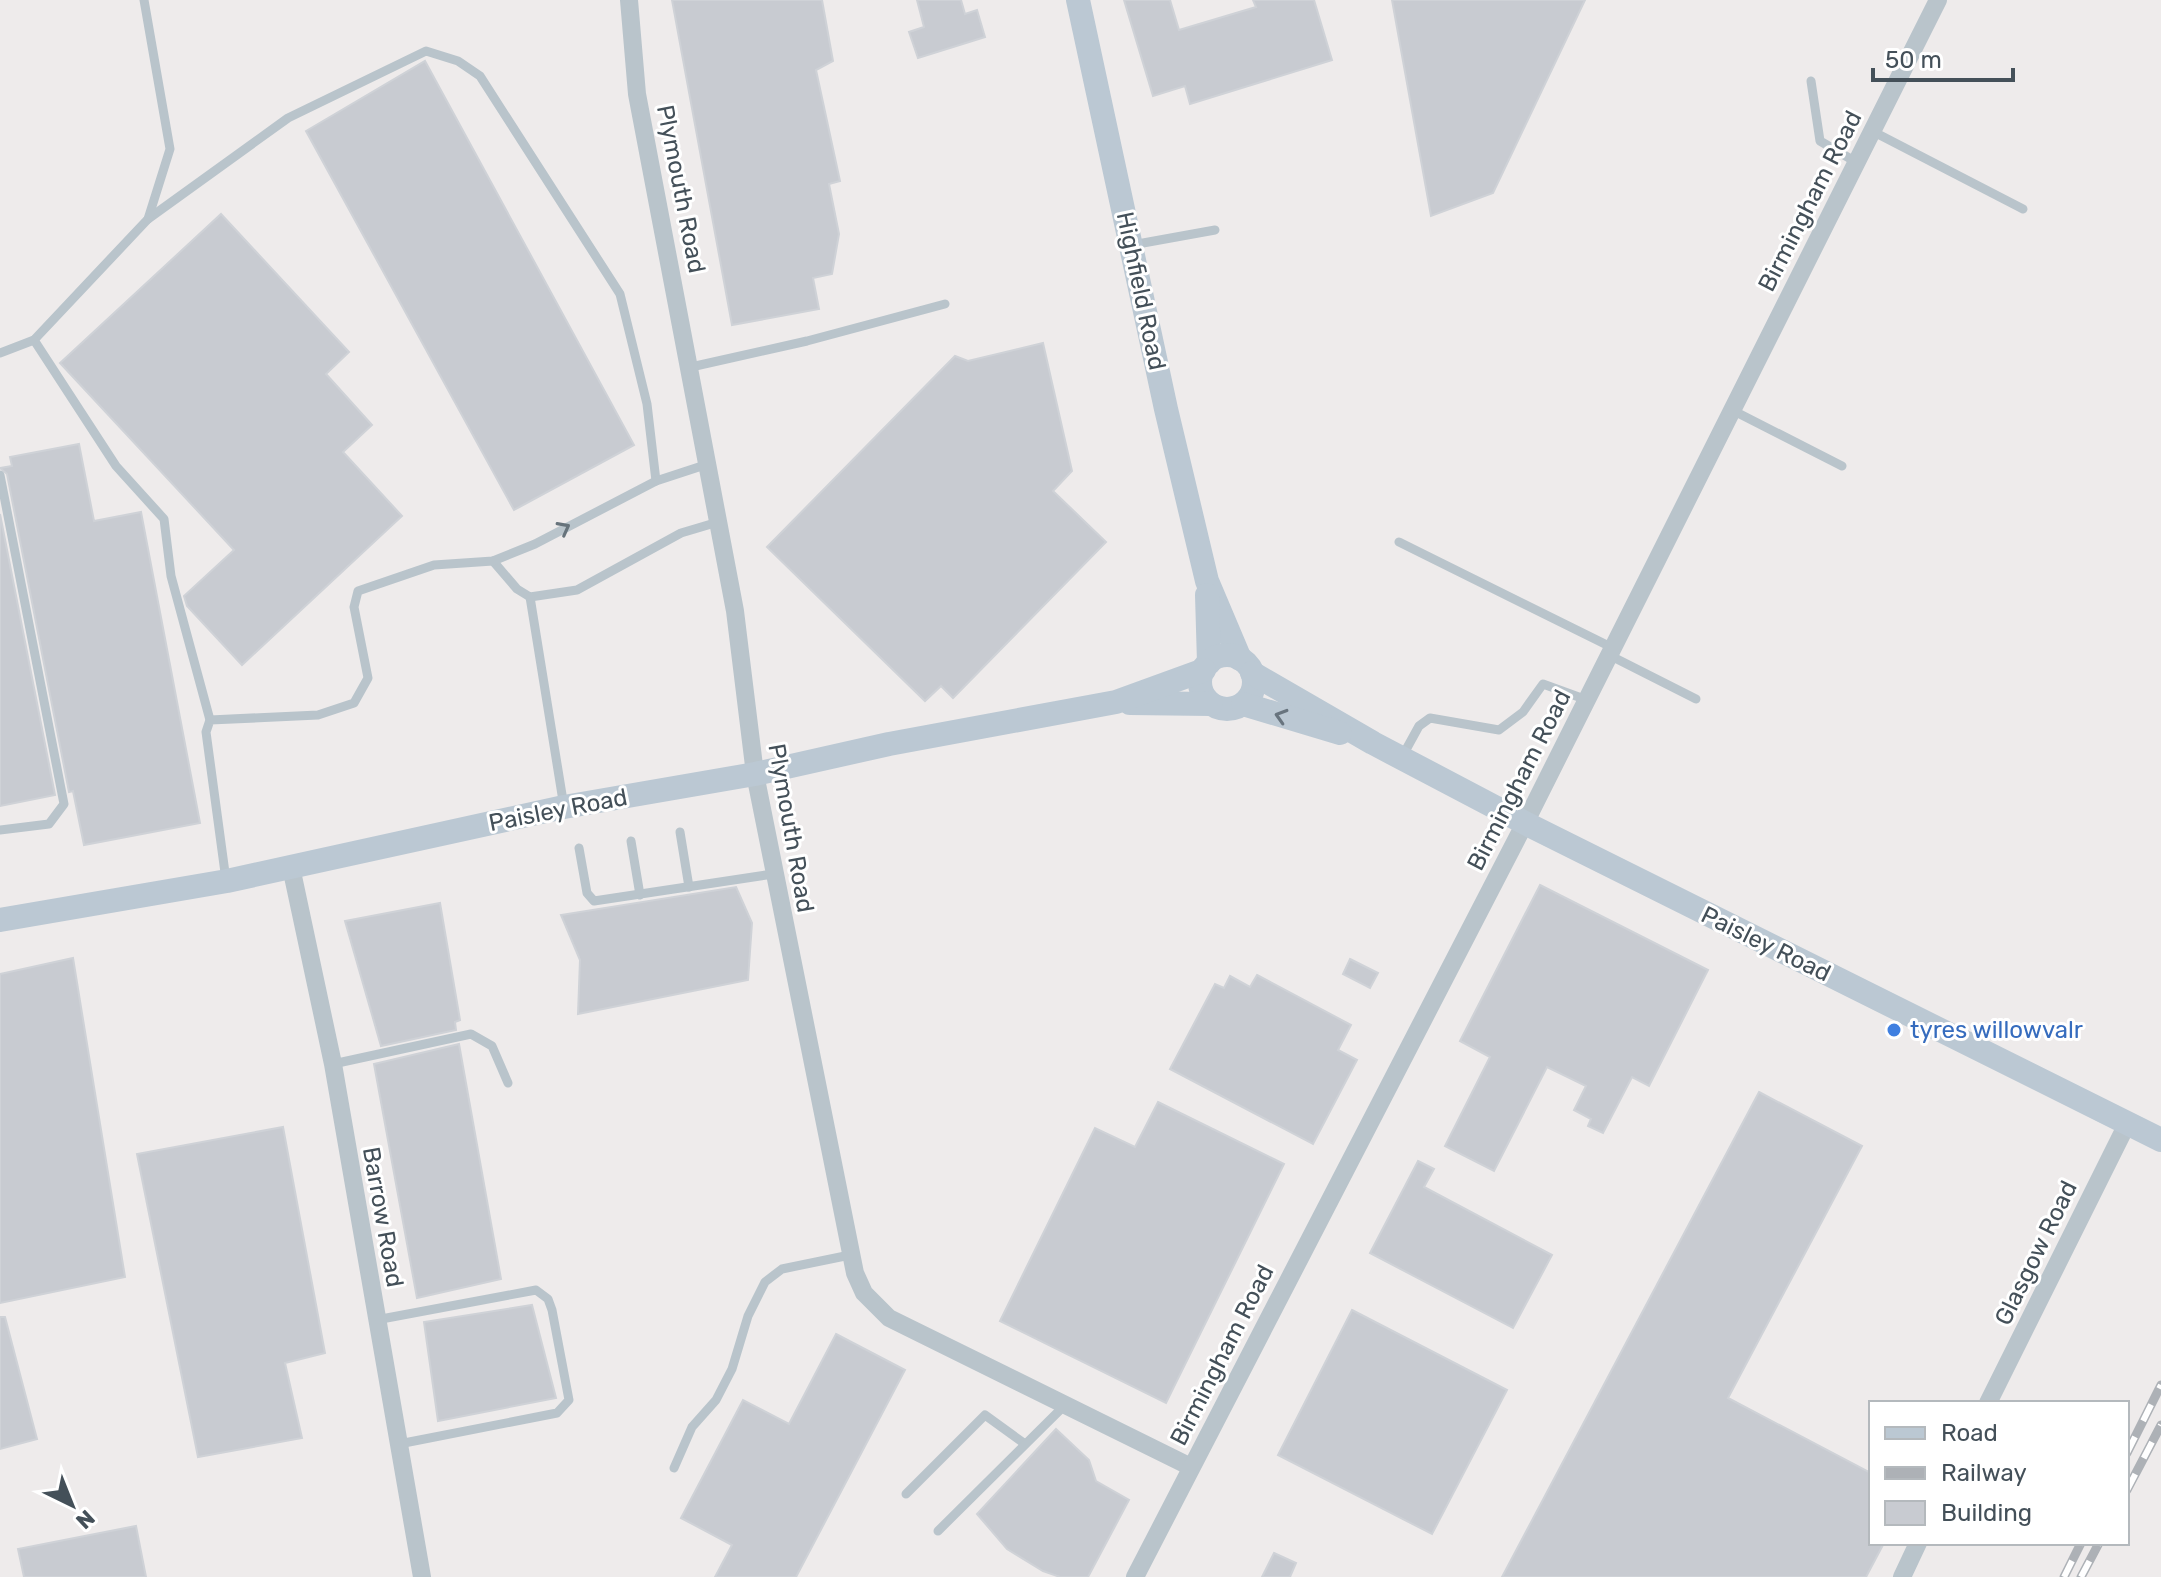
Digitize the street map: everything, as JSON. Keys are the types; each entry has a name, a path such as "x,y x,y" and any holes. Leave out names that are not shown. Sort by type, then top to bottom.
{"main road":[{"name":"Highfield Road","path":"1078,0 1166,409 1207,581 1246,666"},
{"name":"Highfield Road","path":"1206,666 1207,581"},
{"path":"1223,656 1246,666 1253,690 1243,704 1224,709 1211,704 1202,692 1206,666 1223,656"},
{"name":"Paisley Road","path":"0,920 227,881 564,807 755,774 889,744 1116,702 1206,666"},
{"name":"Paisley Road","path":"1246,666 1373,743 1525,823 2161,1140"},
{"name":"Paisley Road","path":"1116,702 1211,704"},
{"name":"Paisley Road","path":"1243,704 1373,743"}],"street":[{"name":"Plymouth Road","path":"629,0 637,94 735,611 755,774 773,874 850,1255 864,1293 889,1318 1191,1467"},
{"name":"Birmingham Road","path":"1135,1577 1525,823 1938,0"},
{"name":"Barrow Road","path":"291,867 333,1064 422,1577"},
{"name":"Glasgow Road","path":"1989,1401 2127,1124"},
{"path":"1902,1577 1917,1545"}],"lane":[{"path":"144,0 170,149 148,219"},
{"path":"0,353 34,340 148,219 288,118 426,51 458,61 480,76 620,294 647,404 656,481"},
{"path":"1811,81 1820,141 1856,162"},
{"path":"1872,131 2023,209"},
{"path":"1132,245 1215,230"},
{"path":"691,367 807,341 945,304"},
{"path":"34,340 116,466 164,519 171,576 210,720 206,732 227,881"},
{"path":"1732,410 1842,466"},
{"path":"210,720 318,715 354,703 368,678 354,607 358,591 434,565 493,561 535,544 656,481 708,464"},
{"path":"0,475 64,804 49,824 0,830"},
{"path":"493,561 517,589 530,597 577,590 681,533 719,522"},
{"path":"1399,542 1696,699"},
{"path":"530,597 564,807"},
{"path":"1402,758 1419,726 1430,718 1485,731 1499,730 1523,712 1543,684 1587,700"},
{"path":"680,832 689,887"},
{"path":"631,841 640,895"},
{"path":"579,848 587,893 594,901 773,874"},
{"path":"333,1064 471,1034 492,1046 508,1083"},
{"path":"674,1468 692,1427 716,1400 732,1369 748,1316 765,1282 782,1269 850,1255"},
{"path":"376,1320 536,1290 548,1299 552,1310 569,1385 569,1400 557,1413 398,1444"},
{"path":"938,1531 1065,1405"},
{"path":"906,1494 985,1415 1025,1444"}],"building":[{"path":"672,0 822,0 833,61 816,70 840,181 829,184 839,234 832,274 813,278 819,309 732,325"},
{"path":"917,0 961,0 965,14 977,10 985,37 918,58 909,32 924,27"},
{"path":"1124,0 1170,0 1179,30 1256,7 1253,0 1314,0 1332,60 1190,104 1185,86 1153,96"},
{"path":"1392,0 1585,0 1493,193 1431,216"},
{"path":"425,61 634,445 514,510 306,131"},
{"path":"221,214 349,352 326,374 372,425 343,452 402,516 242,665 187,606 184,596 234,550 60,363"},
{"path":"1043,343 1072,471 1053,491 1106,542 953,698 941,686 925,701 767,547 955,356 968,361"},
{"path":"79,444 94,521 141,512 200,823 84,845 73,791 69,792 7,474 0,468 12,466 10,457"},
{"path":"0,514 55,795 0,806"},
{"path":"1540,885 1708,970 1649,1086 1632,1077 1603,1133 1588,1126 1591,1119 1574,1110 1586,1086 1547,1067 1494,1171 1445,1146 1490,1057 1460,1041"},
{"path":"736,887 752,923 748,980 578,1014 580,960 561,915"},
{"path":"440,903 460,1020 455,1022 456,1030 381,1046 345,921"},
{"path":"73,958 125,1277 0,1303 0,974"},
{"path":"1350,959 1378,973 1370,988 1343,974"},
{"path":"1257,975 1351,1025 1338,1050 1357,1060 1313,1144 1170,1069 1215,984 1224,988 1230,976 1250,987"},
{"path":"459,1044 501,1279 417,1298 374,1064"},
{"path":"1759,1092 1862,1146 1728,1398 1869,1472 1869,1545 1883,1545 1866,1577 1502,1577"},
{"path":"1158,1102 1284,1164 1166,1403 1000,1321 1095,1128 1135,1147"},
{"path":"283,1127 325,1353 285,1363 302,1438 198,1457 137,1154"},
{"path":"1418,1161 1434,1169 1424,1187 1552,1255 1513,1328 1370,1253"},
{"path":"532,1305 556,1398 438,1421 424,1322"},
{"path":"1352,1310 1507,1390 1432,1534 1278,1455"},
{"path":"0,1317 5,1317 37,1439 0,1449"},
{"path":"836,1334 905,1370 796,1577 715,1577 732,1545 681,1518 743,1400 789,1424"},
{"path":"1056,1429 1089,1460 1096,1481 1129,1500 1088,1577 1060,1577 1043,1571 1007,1549 977,1514"},
{"path":"136,1526 146,1577 24,1577 18,1549"},
{"path":"1274,1553 1296,1563 1290,1577 1262,1577"}],"railway":[{"path":"2129,1449 2161,1385"},
{"path":"2129,1486 2161,1425"},
{"path":"2064,1577 2080,1545"},
{"path":"2081,1577 2098,1545"}],"place":[{"name":"tyres willowvalr","path":"1894,1030"}]}
